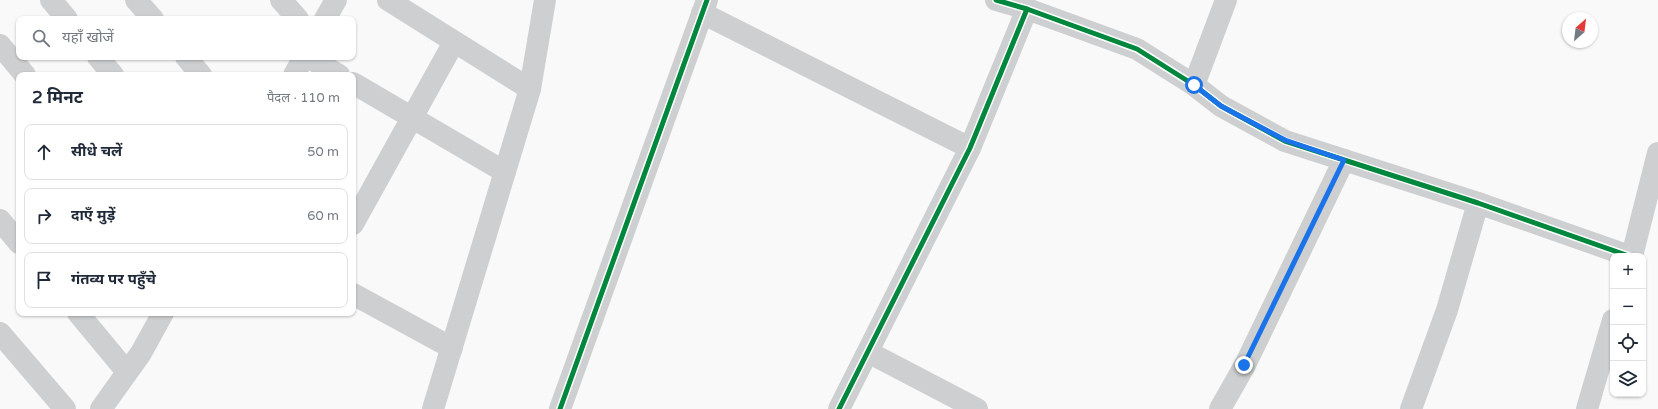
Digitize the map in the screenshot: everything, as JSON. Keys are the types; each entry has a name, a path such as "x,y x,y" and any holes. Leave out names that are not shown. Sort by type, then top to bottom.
{"street":[{"path":"51,0 64,16"},
{"path":"136,0 150,16"},
{"path":"281,0 295,16"},
{"path":"327,16 336,0"},
{"path":"388,0 530,89"},
{"path":"433,409 530,89 545,0"},
{"path":"996,0 1027,9 1137,49 1194,85 1221,106 1285,140 1478,203 1621,253"},
{"path":"1194,85 1226,0"},
{"path":"560,409 705,6 970,148"},
{"path":"839,409 970,148 1027,9"},
{"path":"356,219 454,42"},
{"path":"0,45 22,72"},
{"path":"100,60 110,72"},
{"path":"188,60 198,72"},
{"path":"296,72 302,60"},
{"path":"313,60 334,72"},
{"path":"356,85 505,172"},
{"path":"1631,253 1658,153"},
{"path":"1220,409 1248,358 1344,160"},
{"path":"1411,409 1447,310 1478,203"},
{"path":"0,220 16,239"},
{"path":"356,296 452,348"},
{"path":"80,316 127,372"},
{"path":"101,409 141,353 161,316"},
{"path":"1586,409 1611,325"},
{"path":"0,333 64,409"},
{"path":"868,352 977,409"}],"cycle path":[{"path":"560,409 707,0"},
{"path":"996,0 1027,9 1137,49 1194,85 1221,106 1285,141 1478,203 1620,253"},
{"path":"839,409 970,148 1027,9"}],"route":[{"path":"1194,85 1221,106 1285,140 1344,160 1244,365"}]}
